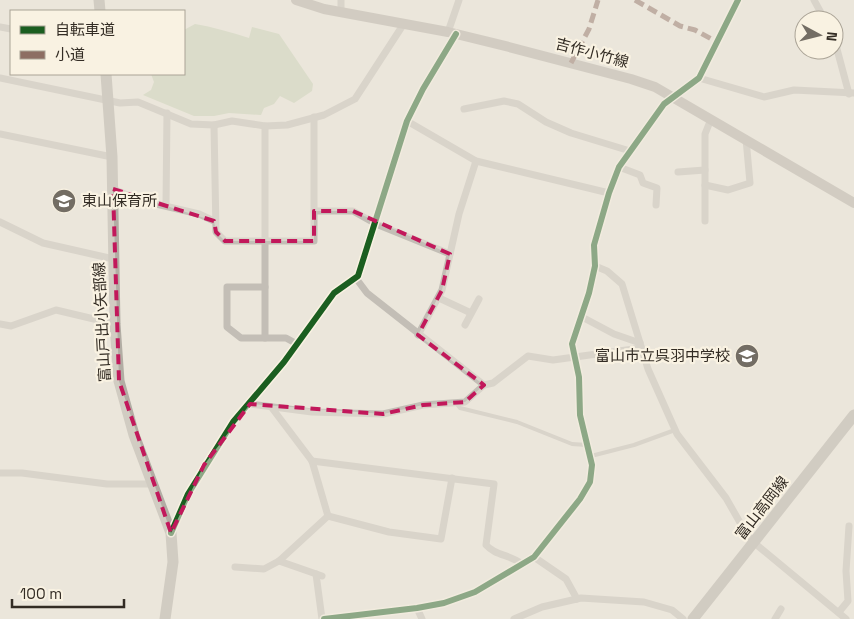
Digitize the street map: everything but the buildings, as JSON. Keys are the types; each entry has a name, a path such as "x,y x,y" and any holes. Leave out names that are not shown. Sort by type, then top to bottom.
{"main road":[{"name":"吉作小竹線","path":"296,0 341,12 452,33 632,79 655,87 854,203"},
{"name":"富山戸出小矢部線","path":"106,75 112,157 115,324 119,382 134,435 171,533 173,562 165,619"},
{"name":"富山高岡線","path":"693,619 854,415"}],"street":[{"path":"341,0 341,12"},
{"path":"171,533 188,494 204,465 233,422 250,404 297,344 334,293 358,276 407,121 452,33 459,0"},
{"path":"279,561 319,575 323,619 372,616 444,603 475,592 534,557 548,542 590,482 591,456 580,415 579,377 572,344 574,333 582,317 594,266 594,245 619,167 650,127 664,104 698,78 738,0"},
{"path":"0,78 108,101 120,103 138,102 191,124 214,125 232,122 265,126 287,125 314,117 355,99 403,24"},
{"path":"698,78 764,96 794,90 851,94 841,60"},
{"path":"464,109 504,101 518,104 546,122 571,133 630,151"},
{"path":"166,205 167,113"},
{"path":"214,125 214,220 216,232 225,241 314,241 314,117"},
{"path":"705,221 705,134 711,119"},
{"path":"407,121 476,161 610,193"},
{"path":"265,126 265,338"},
{"path":"0,134 112,157"},
{"path":"705,185 728,190 750,183 746,139"},
{"path":"418,334 439,298 459,214 476,161"},
{"path":"619,167 640,175 643,183 657,188 656,205"},
{"path":"678,172 705,170"},
{"path":"113,189 139,200 166,205 214,220"},
{"path":"314,211 353,211 376,224 450,254"},
{"path":"0,222 43,244 110,258"},
{"path":"594,266 607,271 622,284 640,345 675,430 726,498 746,533 754,542 846,619"},
{"path":"355,277 367,293 484,384"},
{"path":"266,287 227,287 227,327 241,338 286,338 297,344"},
{"path":"439,298 470,314"},
{"path":"465,325 479,299"},
{"path":"0,324 11,326 56,310 115,324"},
{"path":"582,317 640,345"},
{"path":"250,404 272,408 383,414 423,405 466,402 484,384 494,383 528,356 554,360 640,345"},
{"path":"272,408 312,461 328,516"},
{"path":"312,461 494,484 486,545 492,552 511,556 522,564"},
{"path":"0,473 22,472 107,484 153,484"},
{"path":"328,516 389,532 441,539 452,478"},
{"path":"235,567 264,569 279,561 328,516"},
{"path":"839,612 848,601 846,571 849,526"},
{"path":"534,557 566,579 577,599"},
{"path":"514,619 542,607 577,599 644,602 672,610 683,619"},
{"path":"417,608 422,619"},
{"path":"775,619 781,609"}],"lane":[{"path":"456,403 460,408 517,422 572,444 589,445"},
{"path":"591,456 634,445 675,430"}],"highlighted area":[{"path":"113,189 214,221 216,232 225,241 314,241 314,211 353,211 450,254 442,290 418,335 484,385 465,402 423,405 383,414 250,404 204,465 171,533 119,381"}],"green space":[{"path":"195,24 249,38 252,27 279,34 313,84 312,91 294,103 280,96 274,104 264,108 261,115 229,113 214,116 194,116 143,95 151,90 154,82 151,75 185,75 185,29"}],"marked path":[{"path":"571,63 589,29 598,0"},
{"path":"635,0 680,26 695,30 717,42"}],"cycle path":[{"path":"324,619 417,608 444,603 475,592 534,557 580,499 590,482 592,465 580,415 579,377 572,344 589,293 595,266 594,245 609,193 619,167 664,104 699,78 738,0"},
{"path":"171,533 188,494 233,422 284,362 334,293 358,276 407,121 423,89 456,34"}],"place":[{"name":"東山保育所","path":"64,201"},
{"name":"富山市立呉羽中学校","path":"747,356"}]}
